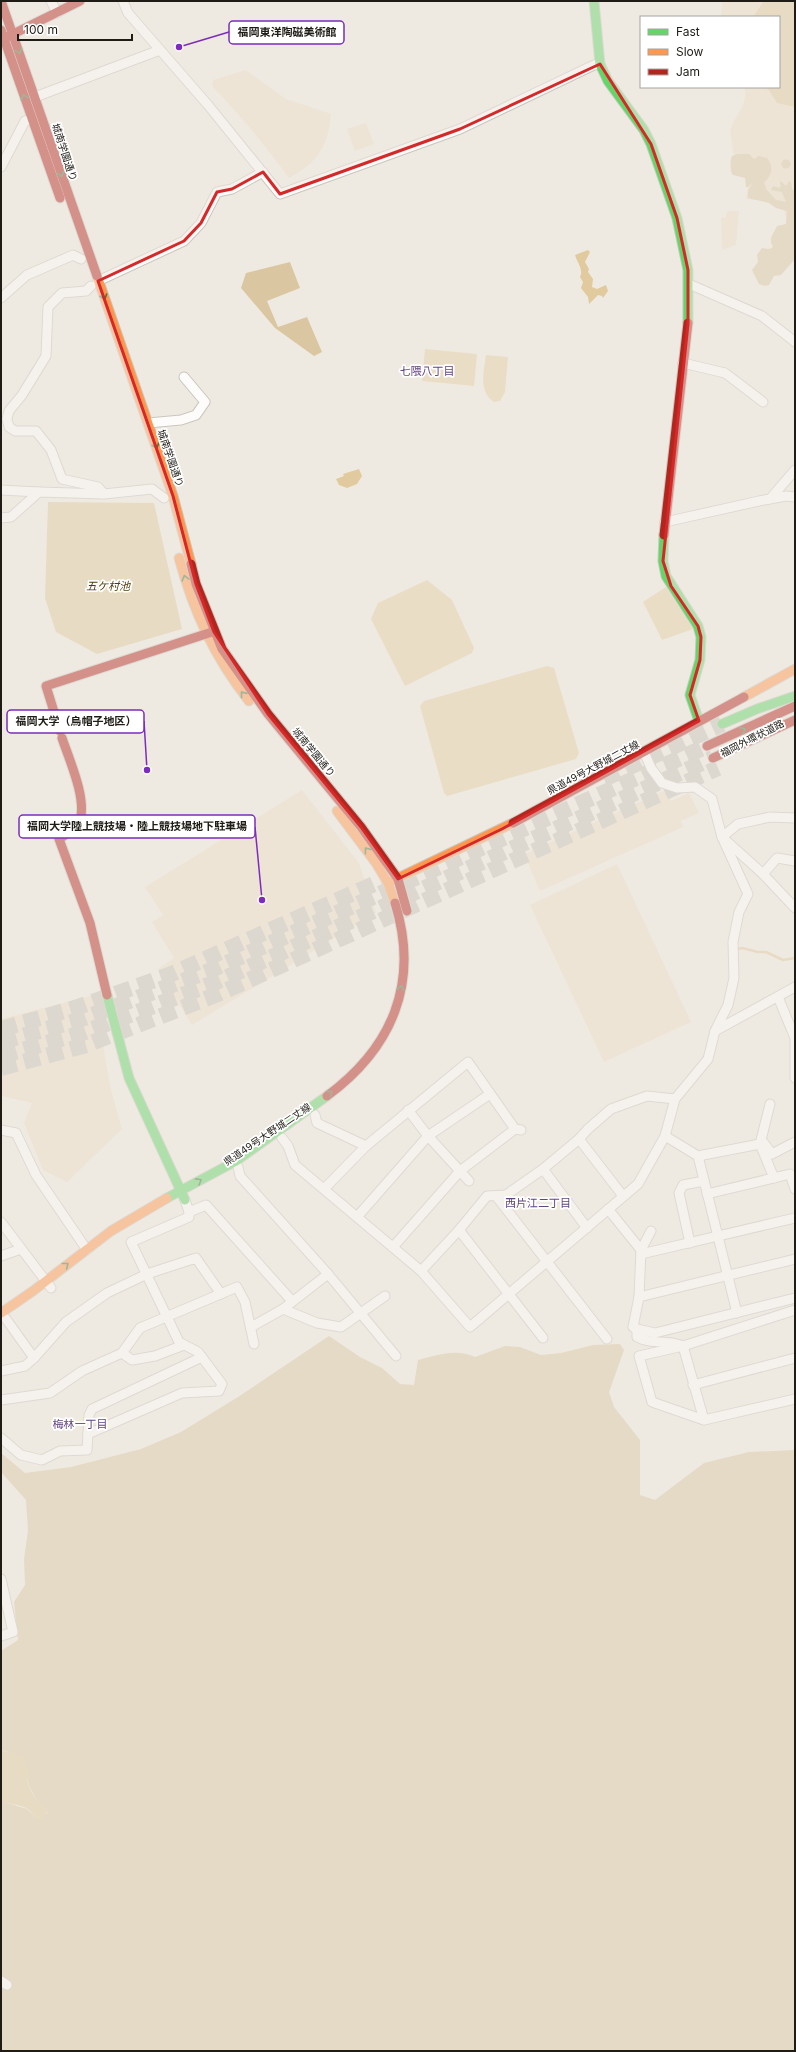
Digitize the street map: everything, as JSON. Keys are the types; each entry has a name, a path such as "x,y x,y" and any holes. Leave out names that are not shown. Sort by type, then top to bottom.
{"main road":[{"name":"城南学園通り","path":"1,1 5,36 32,118 81,259 94,283 148,423 173,496 209,633 268,714 361,827 398,879"},
{"path":"5,36 80,1"},
{"path":"594,1 600,64 608,81 644,130 651,144 676,218 685,255 689,284 688,324 665,522 663,561 666,576 698,626 701,637 700,660 690,695 699,721"},
{"name":"城南学園通り","path":"5,36 35,97 164,498 187,587 234,683 344,819 376,863 388,883"},
{"path":"178,1203 181,1191 129,1078 99,967 90,923 60,839 73,829 80,821 82,806 46,686 209,633"},
{"name":"県道49号大野城二丈線","path":"48,1285 87,1250 126,1221 236,1161 341,1085 368,1060 380,1043 396,1009 403,978 405,956 399,914 388,883 502,829 795,670"},
{"path":"722,724 757,709 795,696"},
{"path":"707,746 795,706"},
{"path":"713,758 795,720"},
{"name":"福岡外環状道路","path":"778,738 795,728"},
{"path":"398,879 412,937"},
{"path":"413,956 413,968"},
{"path":"375,1063 399,1022 407,1002 412,981"},
{"name":"県道49号大野城二丈線","path":"3,1318 132,1227 178,1203 238,1167 342,1096"}],"street":[{"path":"51,1 57,13"},
{"path":"123,1 128,13 280,194 460,129 594,65 600,64"},
{"path":"35,97 160,50"},
{"path":"1,167 25,121 32,118"},
{"path":"104,494 98,487 62,479 50,450 36,431 15,431 9,427 7,419 9,411 22,395 46,356 48,307 62,293 86,291 94,283 184,241 201,223 217,192 232,190 263,172"},
{"path":"1,298 27,275 73,255 81,259"},
{"path":"689,284 762,316 795,342"},
{"path":"683,363 725,373 763,402"},
{"path":"148,423 181,420 196,415 205,402 184,377"},
{"path":"770,499 795,470"},
{"path":"1,490 104,494 152,489 164,498"},
{"path":"1,518 11,517 39,492"},
{"path":"665,522 770,499 795,497"},
{"path":"282,1138 288,1146 295,1166 421,1271 470,1327 638,1184 665,1136 676,1100 708,1059 715,1031 728,1005 734,978 733,942 739,912 748,894 722,837 712,800 695,787 677,788 662,783 651,768 644,752"},
{"path":"722,837 738,824 770,817 795,818"},
{"path":"722,837 763,874 795,908"},
{"path":"763,874 778,858 795,861"},
{"path":"715,1031 795,987"},
{"path":"778,996 795,1038 795,1078"},
{"path":"324,1189 366,1146 468,1062 490,1094 518,1130 460,1172 393,1247"},
{"path":"357,1217 428,1136 490,1094"},
{"path":"421,1271 459,1230 486,1196 506,1195 543,1169 580,1139 588,1129 611,1109 647,1096 676,1100"},
{"path":"770,1104 761,1142 774,1178"},
{"path":"408,1110 428,1136 469,1181"},
{"path":"315,1115 317,1123 366,1146"},
{"path":"1,1130 16,1133 36,1176 87,1250"},
{"path":"665,1136 698,1156 761,1142"},
{"path":"580,1139 624,1196"},
{"path":"761,1142 772,1154 795,1142"},
{"path":"698,1156 737,1313"},
{"path":"238,1167 240,1176 328,1274 360,1315 396,1356"},
{"path":"543,1169 587,1228"},
{"path":"708,1194 790,1174 795,1189"},
{"path":"690,1242 679,1193 683,1185 704,1182"},
{"path":"496,1196 607,1339"},
{"path":"178,1203 189,1212"},
{"path":"189,1212 206,1205 292,1301"},
{"path":"608,1209 641,1252"},
{"path":"88,1434 182,1393 219,1391 222,1384 198,1352 179,1342 131,1242 189,1217 189,1212"},
{"path":"641,1252 795,1218"},
{"path":"1,1222 48,1285"},
{"path":"459,1230 510,1293 543,1338"},
{"path":"652,1231 641,1252 639,1297 633,1327 638,1330 656,1333 795,1298"},
{"path":"1,1256 21,1248"},
{"path":"1,1371 25,1366 66,1322 108,1292 146,1274 196,1258 221,1294"},
{"path":"639,1297 795,1259"},
{"path":"251,1327 283,1309 328,1274"},
{"path":"1,1400 50,1393 82,1371 122,1354 140,1328 237,1287 245,1302 254,1344"},
{"path":"283,1309 317,1323 341,1327 385,1296"},
{"path":"795,1310 683,1346 639,1356 652,1402 704,1420 795,1400"},
{"path":"3,1318 34,1358"},
{"path":"638,1330 637,1337 647,1342 674,1342 683,1346"},
{"path":"122,1354 132,1360 155,1356 184,1345"},
{"path":"683,1346 704,1420"},
{"path":"1,1438 21,1454 42,1460 60,1451 87,1450 89,1416 92,1409 202,1357"},
{"path":"693,1385 795,1358"},
{"path":"1,1579 13,1632 1,1636"}],"highlighted area":[{"path":"600,64 651,144 677,218 688,270 688,324 663,561 671,586 698,626 701,637 700,660 690,695 699,721 502,829 398,879 361,827 268,714 214,632 196,584 173,496 98,281 184,241 201,223 217,192 232,189 263,172 280,194 460,129"}],"shaded area":[{"path":"722,1 795,1 795,261 791,260 788,228 783,203 746,199 749,179 737,172 731,137 731,128 745,98 744,88 780,88 780,16 721,16"},
{"path":"246,70 286,99 331,114 330,126 324,145 320,152 307,166 289,178 252,130 212,86 213,80"},
{"path":"366,123 374,144 355,151 347,129"},
{"path":"738,154 749,154 754,159 759,156 767,158 771,164 771,171 769,177 764,182 766,189 776,200 786,202 782,192 771,190 773,186 779,188 781,186 781,181 786,186 789,181 791,182 792,189 795,191 795,259 781,275 774,276 769,285 765,286 759,284 752,270 758,262 757,255 762,248 769,249 773,247 771,241 772,236 777,226 786,224 787,211 776,208 769,203 748,198 748,191 753,182 746,187 745,178 733,175 731,171 732,156"},
{"path":"786,159 791,164 786,169 781,164"},
{"path":"727,211 739,211 736,245 722,250 721,218 726,217"},
{"path":"290,262 300,288 267,301 278,327 307,317 322,352 314,356 275,328 241,288 246,273"},
{"path":"425,349 477,354 474,386 422,381"},
{"path":"486,355 508,357 505,392 500,401 494,402 489,397 484,387 483,374"},
{"path":"427,580 452,600 474,648 472,653 405,686 371,619 378,603"},
{"path":"666,587 693,629 662,640 643,602"},
{"path":"547,666 554,668 579,753 576,759 447,796 444,793 420,706 424,701"},
{"path":"302,790 359,863 376,913 192,1025 158,969 174,958 152,922 163,915 145,887"},
{"path":"666,790 671,801 689,793 699,813 681,821 683,827 540,891 524,854"},
{"path":"617,864 691,1022 604,1062 530,905"},
{"path":"94,995 111,1090 122,1129 67,1182 43,1170 24,1123 32,1103 1,1096 1,1019"},
{"path":"329,1336 360,1357 382,1368 400,1384 414,1385 418,1360 439,1354 461,1353 475,1357 505,1346 520,1347 541,1355 561,1353 593,1345 620,1344 624,1350 609,1392 614,1407 640,1440 640,1495 655,1500 704,1463 749,1452 795,1450 795,2051 1,2051 1,1801 27,1809 36,1818 40,1819 48,1812 38,1801 30,1788 26,1774 25,1760 15,1754 1,1750 1,1651 18,1640 14,1602 25,1585 24,1559 28,1531 26,1500 1,1472 1,1453 25,1473 71,1467 141,1449 181,1432 238,1397"}],"water":[{"path":"764,1 795,1 795,107 777,103 769,90 766,88 780,88 780,16 754,16"},
{"path":"588,250 590,252 585,262 589,269 588,272 593,279 592,287 597,289 606,285 608,291 603,298 602,296 598,295 589,304 588,297 581,288 583,282 580,277 581,269 575,255"},
{"path":"359,469 362,476 357,484 347,488 339,485 336,479 344,476 343,474"},
{"name":"五ケ村池","path":"48,502 154,503 182,629 97,654 56,632 45,598"},
{"path":"1,1750 6,1752 11,1751 15,1754 22,1755 25,1760 25,1765 29,1772 27,1780 30,1789 38,1801 49,1810 40,1820 26,1808 1,1801"}],"waterway":[{"path":"737,949 742,948 758,952 766,952 783,960 795,958"}],"tunnel":[{"path":"604,779 722,724"},
{"path":"1,1042 79,1020 209,971 707,746"},
{"path":"1,1056 82,1033 214,983 713,758"},
{"path":"1,1068 86,1045 218,994 718,768"},
{"path":"1,1029 75,1008 169,975 399,873"}],"traffic: fast":[{"path":"594,1 600,64 608,81 644,130 651,144 677,218 688,270 688,323"},
{"path":"664,535 663,561 666,576 698,626 701,637 700,660 690,695 699,721"},
{"path":"722,724 757,709 795,696"},
{"path":"107,995 129,1078 185,1200"},
{"path":"167,1198 236,1161 327,1096"}],"traffic: slow":[{"path":"97,276 173,496 191,564"},
{"path":"179,558 191,597 206,633 225,667 249,701"},
{"path":"744,697 795,669"},
{"path":"337,811 376,863 388,883"},
{"path":"395,903 388,883 513,823"},
{"path":"1,1313 33,1291 111,1231 167,1198"}],"traffic: jam":[{"path":"1,1 97,276"},
{"path":"5,38 80,1"},
{"path":"1,30 60,198"},
{"path":"664,535 688,323"},
{"path":"191,564 196,584 222,649 268,714 361,827 398,879"},
{"path":"60,731 46,686 212,632"},
{"path":"513,823 744,697"},
{"path":"707,746 795,706"},
{"path":"713,758 795,720"},
{"path":"62,738 76,779 82,811 79,823 71,831 59,839 90,923 107,995"},
{"path":"398,879 407,911"},
{"path":"327,1096 350,1077 369,1057 384,1035 395,1012 402,987 404,960 402,932 395,903"}],"place":[{"name":"福岡東洋陶磁美術館","path":"179,47"},
{"name":"福岡大学（烏帽子地区）","path":"147,770"},
{"name":"福岡大学陸上競技場・陸上競技場地下駐車場","path":"262,900"}],"district":[{"name":"七隈八丁目","path":"427,371"},
{"name":"西片江二丁目","path":"538,1203"},
{"name":"梅林一丁目","path":"80,1424"}]}
